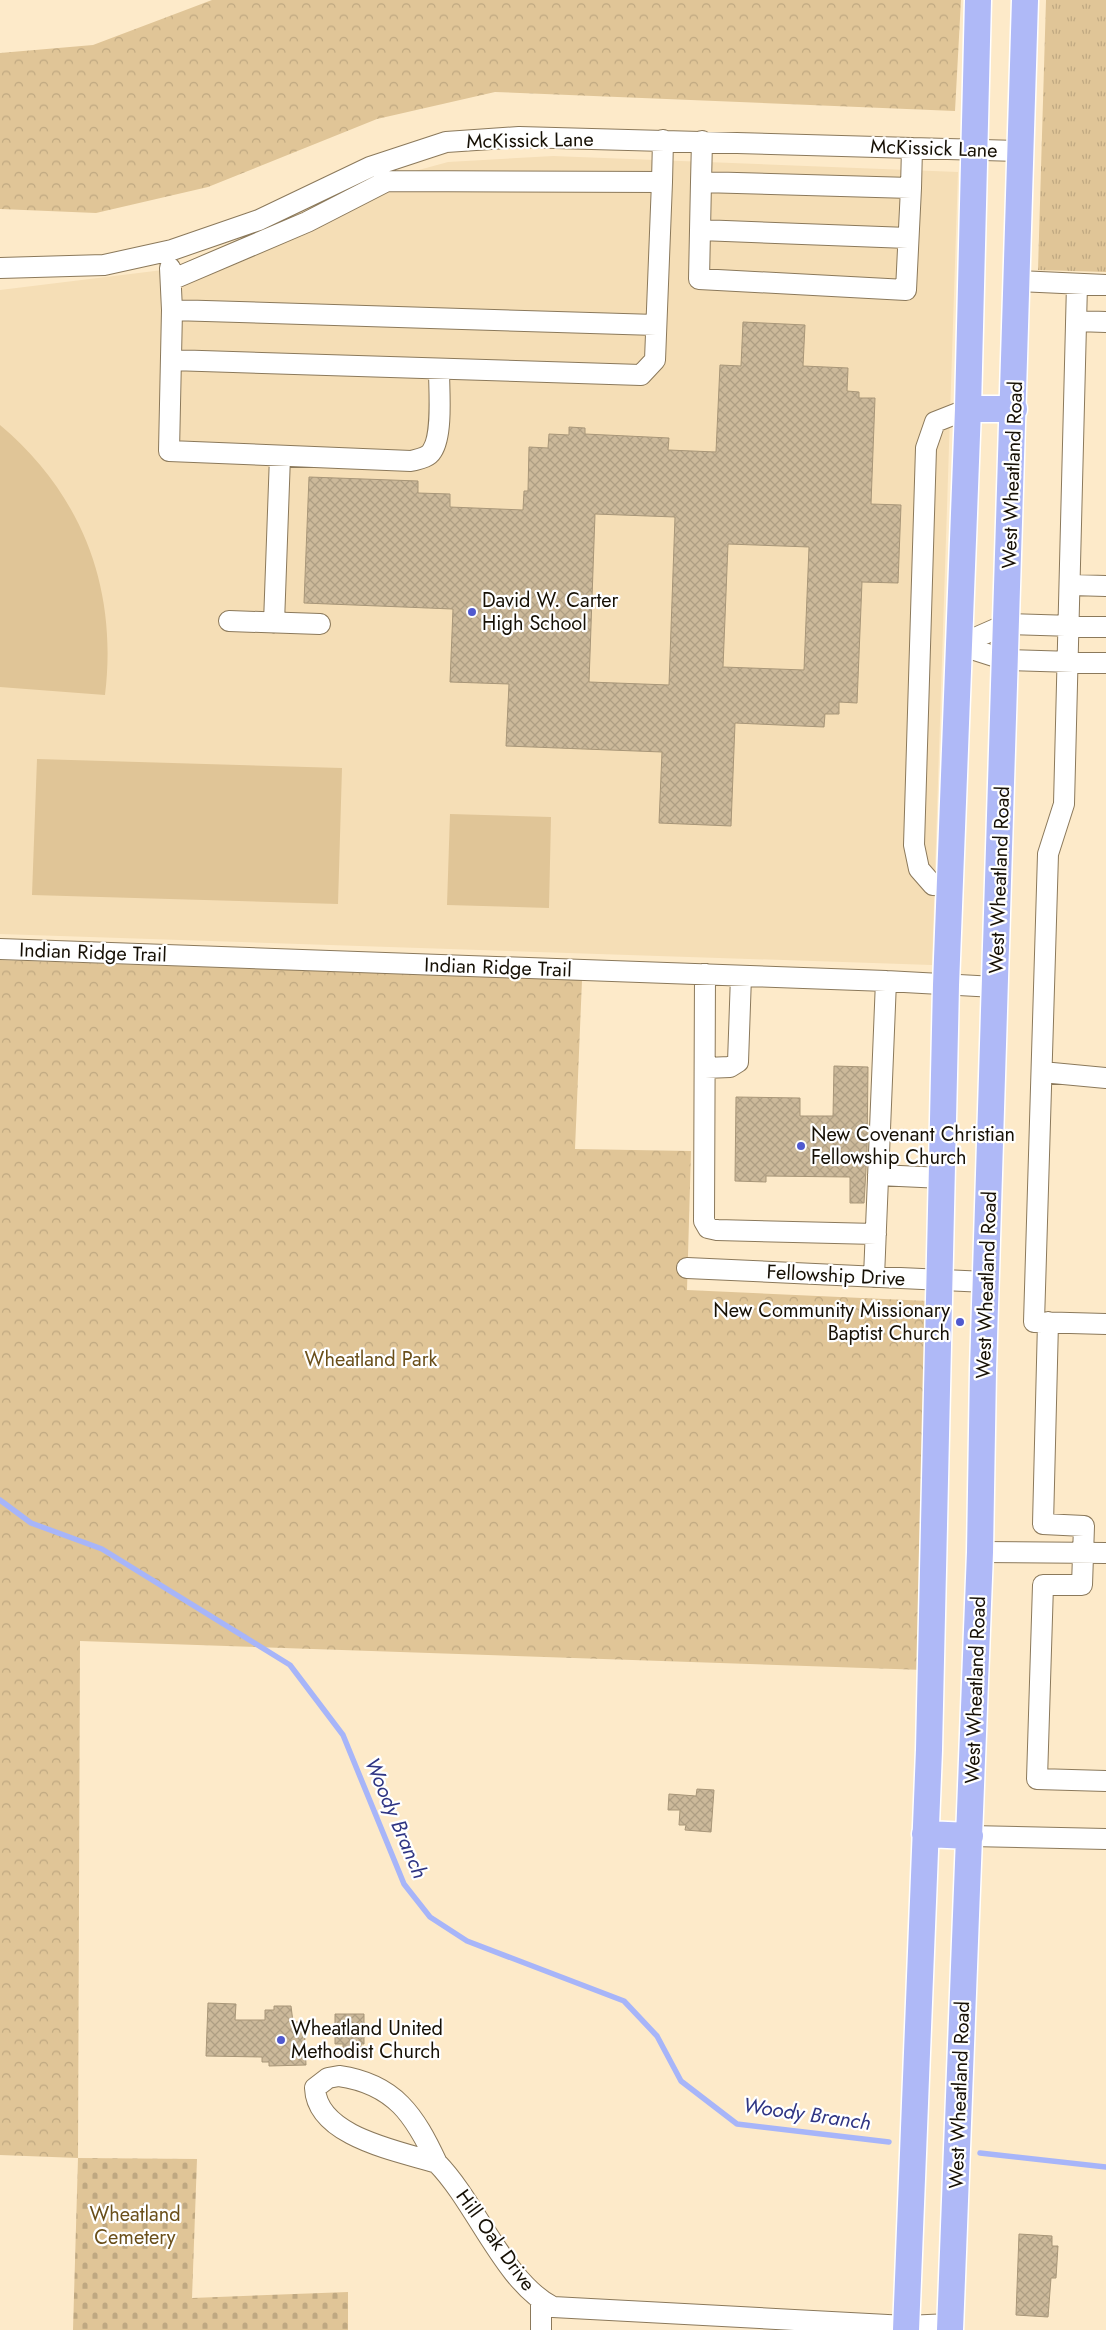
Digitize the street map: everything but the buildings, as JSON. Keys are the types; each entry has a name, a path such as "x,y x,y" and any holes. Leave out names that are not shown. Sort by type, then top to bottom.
{"main road":[{"path":"906,2328 929,1750 941,1280 946,985 968,409 978,0"},
{"name":"West Wheatland Road","path":"950,2327 980,1552 986,1282 1022,151 1025,0"},
{"path":"968,409 1014,409"},
{"path":"925,1834 970,1836"}],"street":[{"name":"McKissick Lane","path":"0,268 104,265 167,251 259,220 370,167 446,142 508,136 1022,151"},
{"path":"171,360 439,370 640,374 655,360 663,140"},
{"path":"702,141 699,279 906,290 912,148"},
{"path":"171,280 307,222 387,181 662,182"},
{"path":"701,182 911,188"},
{"path":"700,230 908,238"},
{"path":"167,251 171,280 172,310 169,452 411,461 423,458 432,452 437,439 439,370"},
{"path":"1018,282 1106,284"},
{"path":"1077,284 1070,626 1064,804 1048,854 1034,1322 1106,1324"},
{"path":"172,310 656,325"},
{"path":"1076,321 1106,322"},
{"path":"950,886 933,885 919,869 914,845 926,448 935,422 968,409"},
{"path":"274,623 280,456"},
{"path":"1071,584 1106,586"},
{"path":"229,621 320,624"},
{"path":"959,645 1007,624 1106,627"},
{"path":"959,645 1006,660 1106,663"},
{"name":"Indian Ridge Trail","path":"0,949 705,974 995,987"},
{"path":"705,974 704,1221 708,1228 717,1230 876,1234"},
{"path":"704,1068 730,1067 738,1062 741,976"},
{"path":"874,1277 886,981"},
{"path":"1042,1072 1106,1078"},
{"path":"878,1175 942,1178"},
{"name":"Fellowship Drive","path":"687,1268 986,1282"},
{"path":"1048,1322 1043,1524 1084,1526 1082,1585 1044,1585 1037,1779 1106,1782"},
{"path":"980,1552 1106,1554"},
{"path":"970,1836 1106,1839"},
{"name":"Hill Oak Drive","path":"437,2163 379,2145 339,2127 327,2118 320,2108 315,2098 315,2088 328,2078 339,2076 359,2080 386,2091 408,2111 422,2130 437,2163 468,2200 527,2288 542,2301 553,2307 567,2310 708,2323 906,2328 950,2327"},
{"path":"541,2330 542,2301"}],"shaded area":[{"name":"David W. Carter High School","path":"553,156 958,172 932,965 0,934 0,290 171,269 353,188 448,162"}],"green space":[{"path":"212,0 961,0 955,111 495,92 377,119 208,187 96,213 0,209 0,53 93,45"},
{"path":"1046,0 1106,0 1106,272 1038,270"},
{"path":"0,425 29,452 53,481 73,513 88,546 99,581 106,617 108,656 105,695 0,687"},
{"path":"37,759 342,768 338,904 32,895"},
{"path":"450,814 551,817 549,908 447,905"},
{"name":"Wheatland Park","path":"0,960 582,980 575,1149 691,1151 687,1290 951,1302 924,1670 80,1641 78,2158 0,2155"},
{"name":"Wheatland Cemetery","path":"78,2158 197,2159 192,2298 348,2292 348,2330 73,2330"}],"waterway":[{"name":"Woody Branch","path":"0,1500 31,1523 102,1549 290,1665 343,1735 404,1884 430,1917 467,1941 624,2001 657,2036 681,2081 737,2124 889,2142"},
{"name":"Woody Branch","path":"980,2153 1106,2167"}],"place":[{"name":"David W. Carter High School","path":"472,612"},
{"name":"New Covenant Christian Fellowship Church","path":"801,1146"},
{"name":"New Community Missionary Baptist Church","path":"960,1322"},
{"name":"Wheatland United Methodist Church","path":"281,2040"}]}
